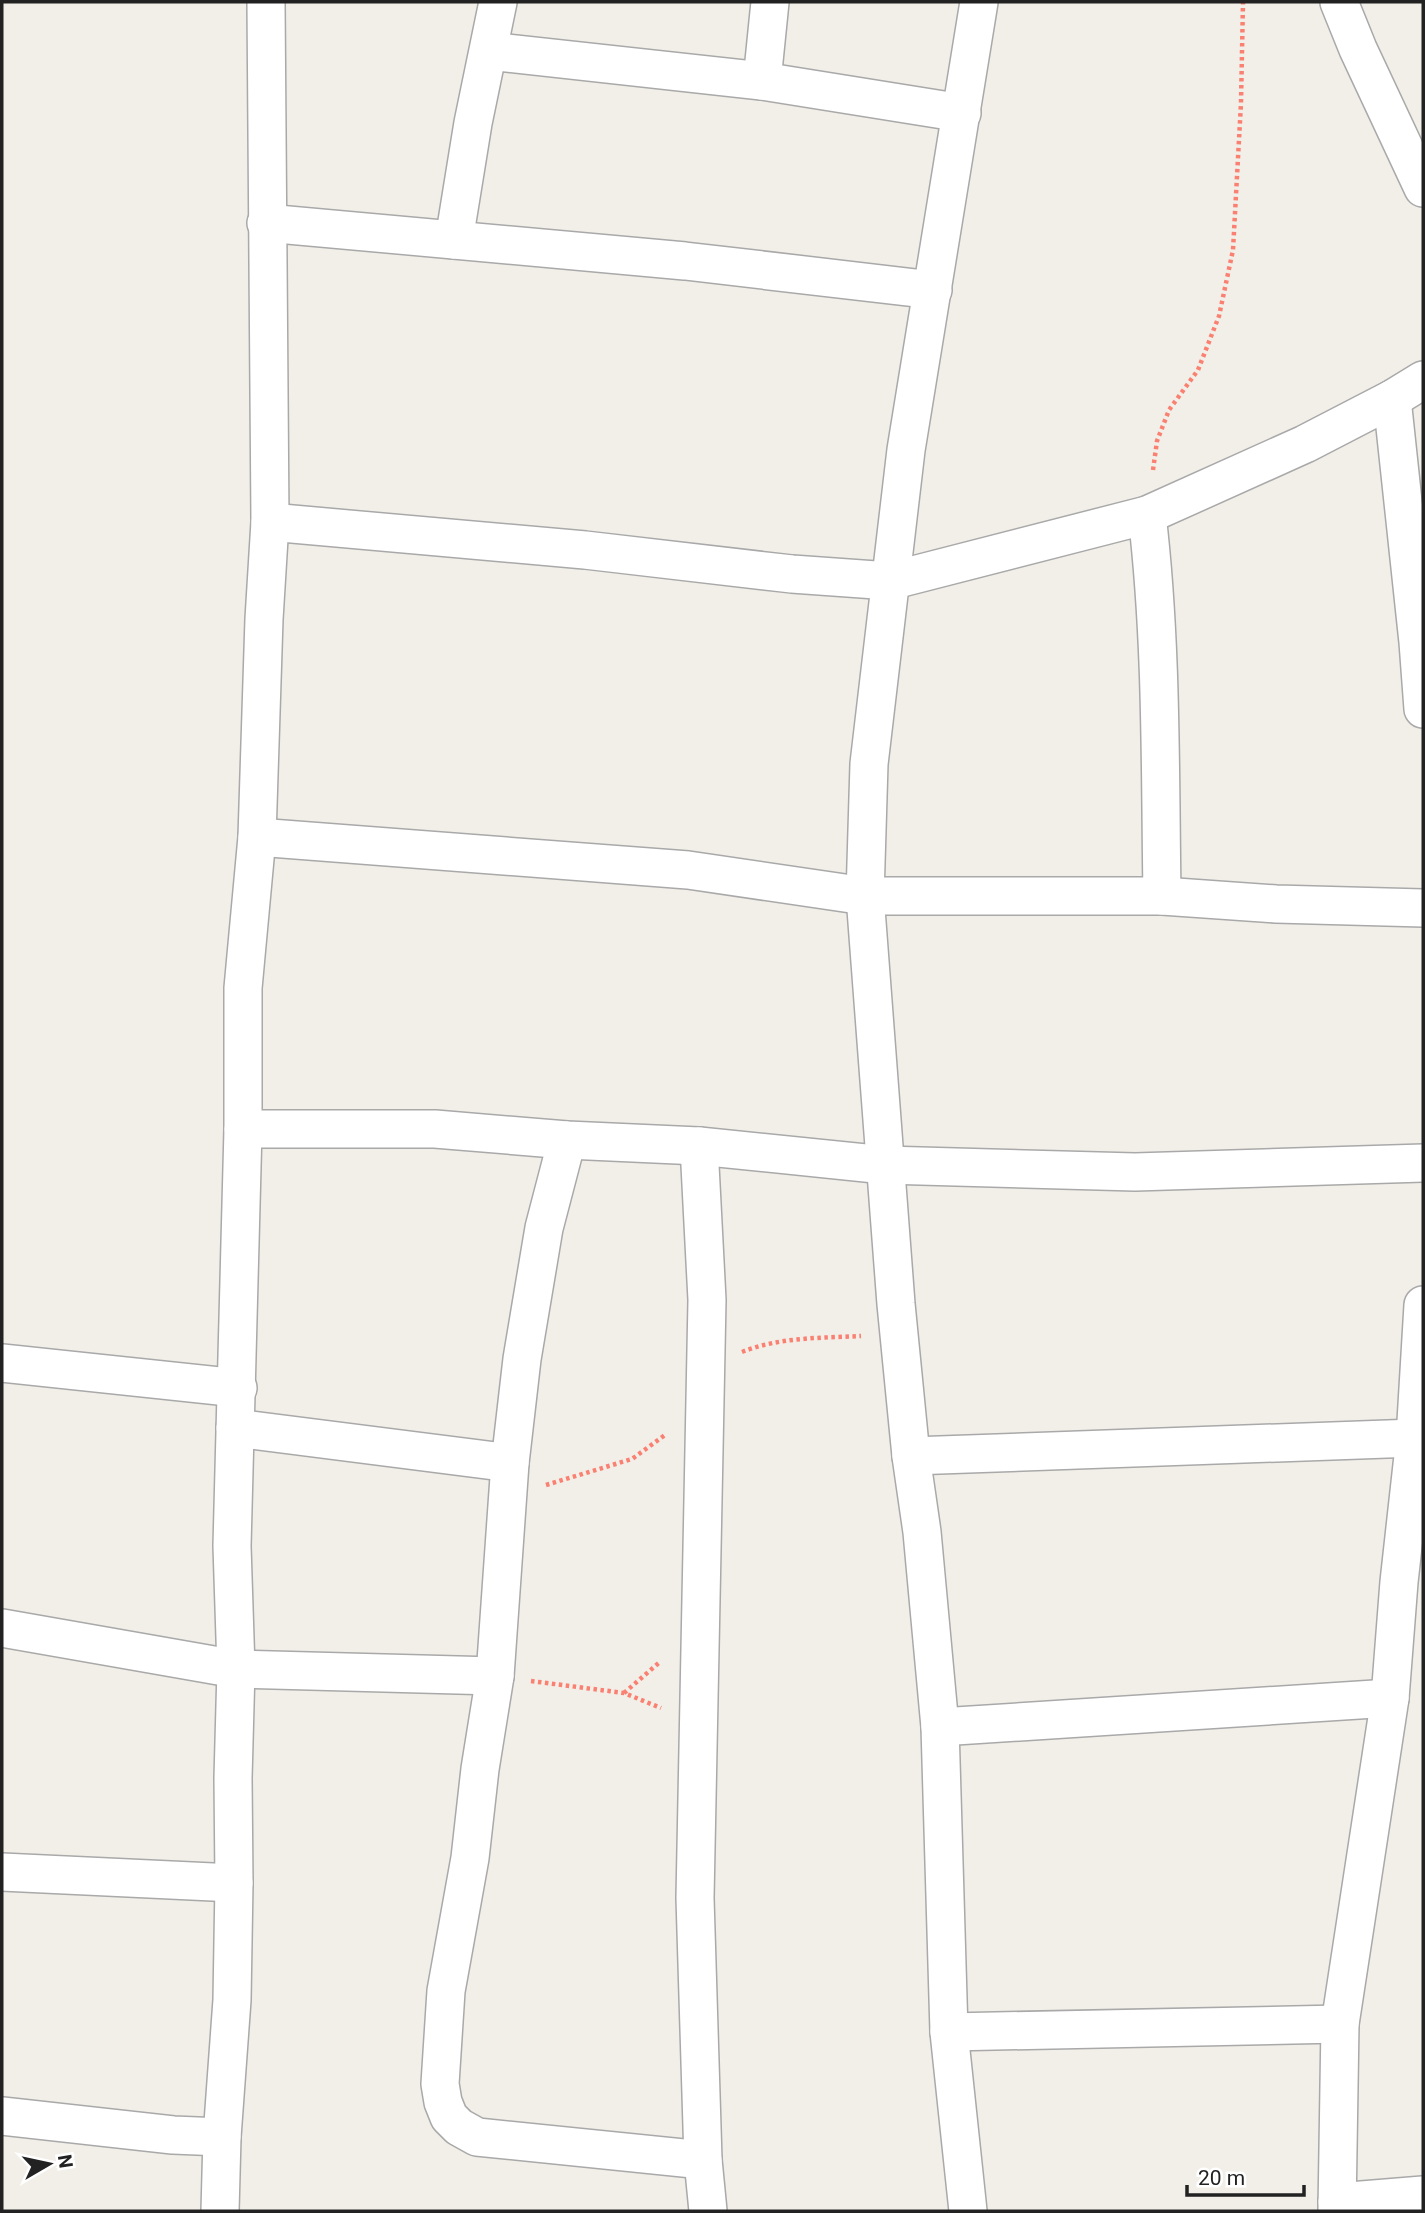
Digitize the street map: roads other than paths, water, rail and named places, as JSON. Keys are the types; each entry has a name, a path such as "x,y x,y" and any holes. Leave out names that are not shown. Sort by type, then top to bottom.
{"street":[{"path":"220,2211 222,2137 232,2000 236,1670 232,1546 238,1388 243,988 257,837 270,522 266,2"},
{"path":"454,240 473,122 498,2"},
{"path":"762,81 770,2"},
{"path":"968,2211 949,2032 940,1727 922,1532 911,1456 865,896 869,764 906,450 979,2"},
{"path":"1339,2 1358,49 1423,187"},
{"path":"489,51 762,81 962,113"},
{"path":"266,223 685,261 933,290"},
{"path":"270,522 585,550 792,574 890,581 1147,515 1254,468 1423,380"},
{"path":"1391,399 1423,709"},
{"path":"1147,515 1158,645 1161,896"},
{"path":"257,837 688,870 865,896 1161,896 1276,904 1423,908"},
{"path":"243,1129 435,1129 567,1140 699,1146 885,1165 1135,1172 1423,1163"},
{"path":"567,1140 544,1228 534,1280 510,1463 495,1676 480,1769 470,1858 446,1991 440,2084 449,2117 459,2127 477,2137 704,2160"},
{"path":"699,1146 707,1300 695,1898 708,2211"},
{"path":"1423,1305 1415,1438 1399,1582 1390,1698 1340,2024 1337,2207 1423,2195"},
{"path":"2,1363 238,1388"},
{"path":"235,1428 510,1463"},
{"path":"911,1456 1415,1438"},
{"path":"2,1628 236,1670 495,1676"},
{"path":"940,1727 1390,1698"},
{"path":"2,1872 234,1883"},
{"path":"949,2032 1340,2024"},
{"path":"2,2116 173,2135 222,2137"}]}
